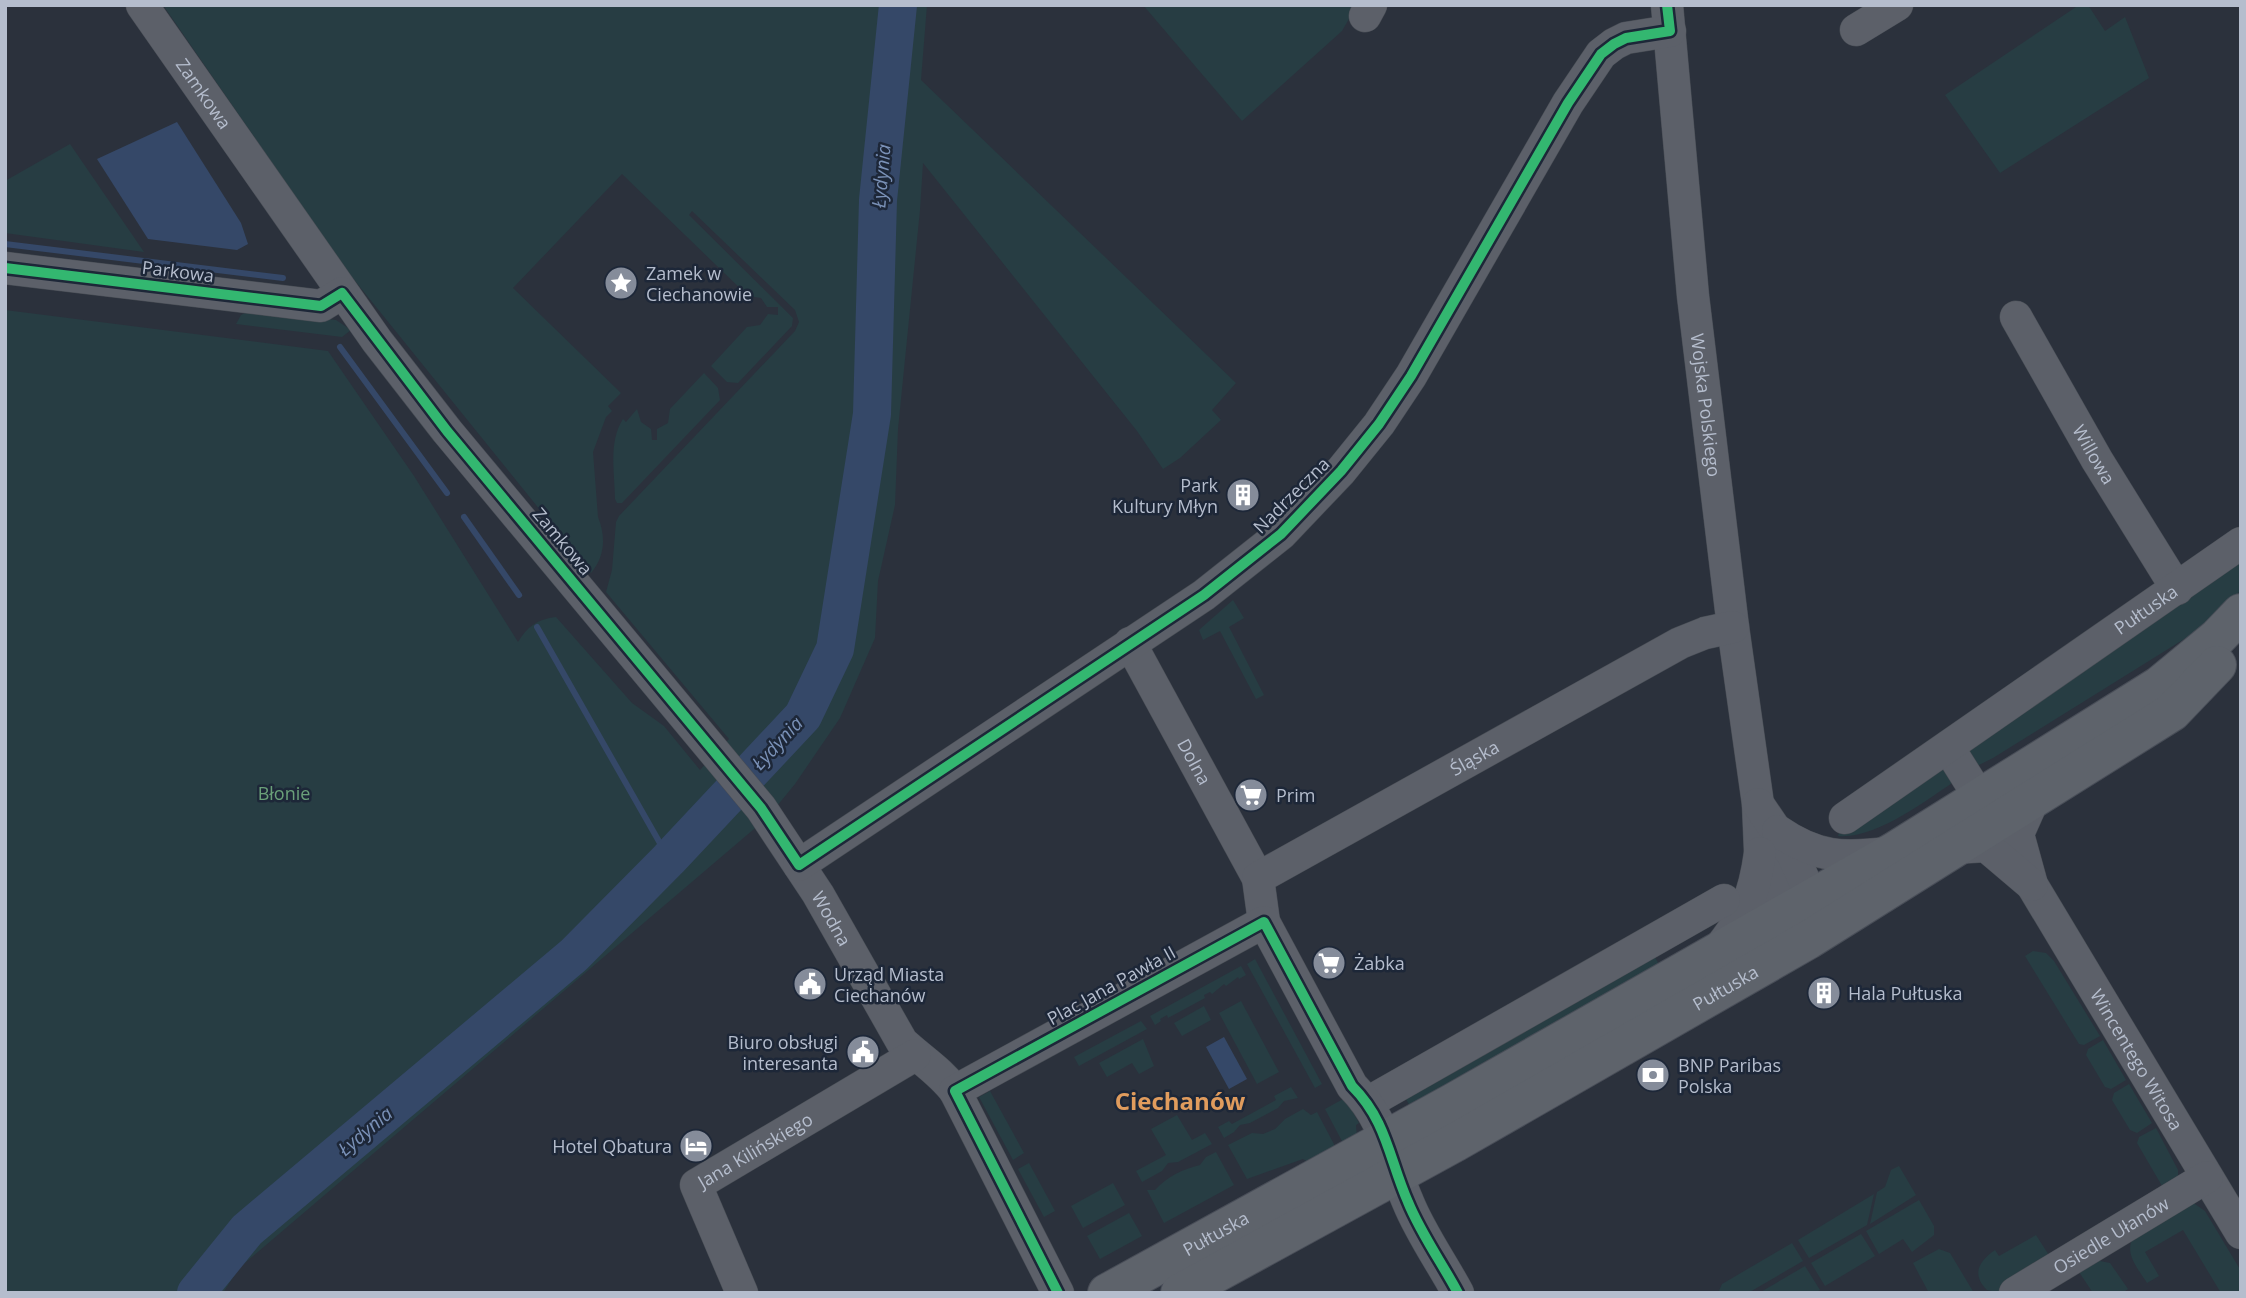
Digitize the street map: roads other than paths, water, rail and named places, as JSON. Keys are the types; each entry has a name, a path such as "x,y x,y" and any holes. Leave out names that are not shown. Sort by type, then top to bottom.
{"main road":[{"name":"Pułtuska","path":"1180,1293 1717,951 1809,920 1893,852 2160,685 2217,638 2241,613"},
{"name":"Pułtuska","path":"1107,1293 1392,1157 1809,920 1955,848 2172,712 2241,641"}],"street":[{"name":"Zamkowa","path":"142,5 342,293 447,431 761,808"},
{"path":"1856,30 1897,5"},
{"name":"Wojska Polskiego","path":"1668,18 1693,296 1733,627 1758,804 1768,841 1751,898 1740,923 1717,951"},
{"name":"Nadrzeczna","path":"799,865 1205,595 1280,534 1341,471 1379,424 1411,376 1564,110 1601,54 1614,44 1668,18"},
{"name":"Parkowa","path":"5,268 321,306 342,293"},
{"name":"Willowa","path":"2016,317 2097,460 2177,589"},
{"name":"Pułtuska","path":"1845,818 2241,543"},
{"name":"Śląska","path":"1258,878 1679,643 1705,633 1733,627"},
{"name":"Dolna","path":"1130,643 1258,878"},
{"path":"1948,747 1980,798"},
{"name":"Wincentego Witosa","path":"2034,798 2018,834 2032,885 2241,1233"},
{"name":"Wodna","path":"761,808 818,894 902,1042 939,1072 955,1091"},
{"path":"1768,841 1797,844 1821,854 1859,856 1893,852"},
{"path":"1768,841 1794,857 1809,920"},
{"name":"Wincentego Witosa","path":"1955,848 1986,846 2032,885"},
{"path":"1258,878 1264,922 1352,1086 1369,1102 1409,1205 1458,1293"},
{"path":"1369,1102 1724,900"},
{"name":"Plac Jana Pawła II","path":"955,1091 1264,922"},
{"name":"Jana Kilińskiego","path":"742,1293 696,1185 915,1055"},
{"path":"955,1091 1047,1289"},
{"name":"Osiedle Ułanów","path":"2015,1293 2207,1177"}],"water":[{"path":"177,122 241,223 248,244 237,250 148,239 97,159"},
{"path":"1224,1037 1247,1079 1229,1089 1206,1047"}],"waterway":[{"name":"Łydynia","path":"196,1293 247,1230 574,955 669,859 803,716 835,649 872,414 878,200 898,5"},
{"path":"5,244 283,278"},
{"path":"340,347 447,493"},
{"path":"464,517 519,595"},
{"path":"537,627 669,859"}],"place":[{"name":"Zamek w Ciechanowie","path":"621,283"},
{"name":"Park Kultury Młyn","path":"1243,495"},
{"name":"Prim","path":"1251,795"},
{"name":"Żabka","path":"1329,963"},
{"name":"Urząd Miasta Ciechanów","path":"810,984"},
{"name":"Hala Pułtuska","path":"1824,993"},
{"name":"Biuro obsługi interesanta","path":"863,1052"},
{"name":"BNP Paribas Polska","path":"1653,1075"},
{"name":"Hotel Qbatura","path":"696,1146"}],"district":[{"name":"Ciechanów","path":"1180,1100"}],"park label":[{"name":"Błonie","path":"284,793"}]}
